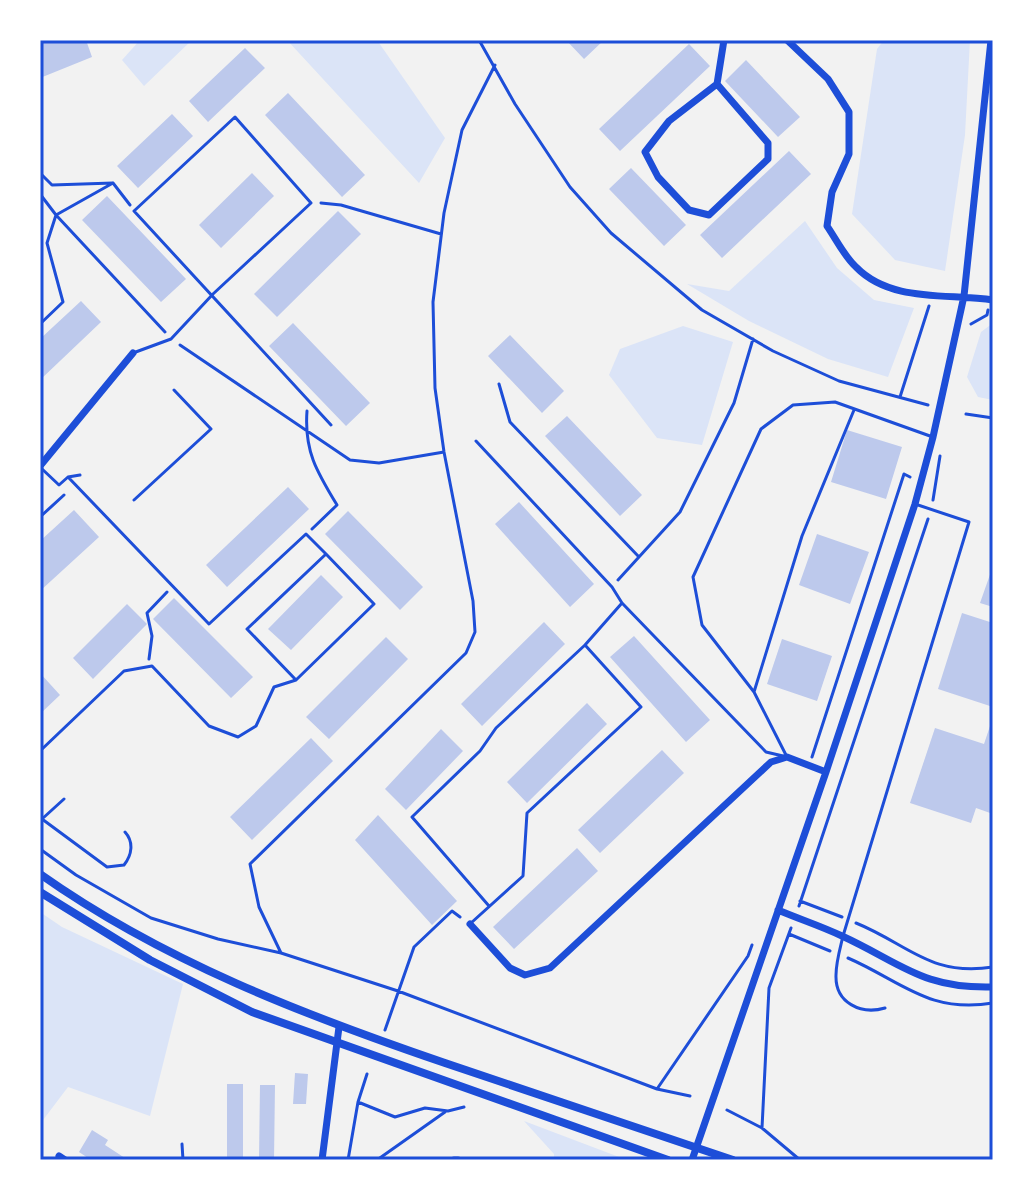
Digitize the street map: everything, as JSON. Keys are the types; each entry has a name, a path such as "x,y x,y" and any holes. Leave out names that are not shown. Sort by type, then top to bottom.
{"street":[{"path":"717,84 768,143 768,159 709,215 689,210 658,177 645,152 669,121 717,84 724,40"},
{"path":"787,40 828,79 849,112 849,154 832,192 827,226 855,267 877,283 897,291 993,300"},
{"path":"692,1160 826,772 915,504 933,437 964,296 991,40"},
{"path":"40,467 133,353"},
{"path":"470,924 510,968 525,975 550,968 771,762 787,757 826,772"},
{"path":"40,874 69,895 158,946 248,990 339,1027 733,1160"},
{"path":"40,892 150,960 240,1006 668,1160"},
{"path":"778,910 843,936 937,983 963,988 993,987"},
{"path":"322,1160 339,1027"}],"lane":[{"path":"133,353 171,339 213,294 311,203 235,117 134,211 213,294 331,425"},
{"path":"134,500 211,429 174,390"},
{"path":"787,757 754,692 702,625 693,577 761,429 793,405 835,402 933,437"},
{"path":"754,692 802,536 855,409"},
{"path":"476,441 612,587 622,603 766,752 787,757"},
{"path":"40,467 59,485 68,477 80,475"},
{"path":"40,751 124,671 152,666 209,726 238,737 256,726 274,687 296,680 374,604 306,534 209,624 68,477"},
{"path":"885,1008 871,1012 860,1010 841,995 836,984 839,954 969,522 915,504"},
{"path":"296,680 247,629 326,554"},
{"path":"489,906 412,817 480,751 496,728 585,645 622,603"},
{"path":"470,924 523,876 527,813 641,707 585,645"},
{"path":"64,799 41,818 107,867 124,865 129,858 131,846 125,832"}],"path":[{"path":"479,40 515,104 570,187 611,233 702,310 839,381 936,407"},
{"path":"281,953 259,907 250,864 466,653 475,632 473,601 435,388 433,302 441,234 462,130 495,65"},
{"path":"40,173 52,185 113,183"},
{"path":"113,183 134,211"},
{"path":"40,324 63,302 47,243 56,215 113,183"},
{"path":"40,194 171,339 305,432 350,460 379,463 444,452"},
{"path":"311,203 341,205 441,234"},
{"path":"900,397 933,295"},
{"path":"612,587 680,512 734,403 753,339"},
{"path":"499,384 510,422 639,557"},
{"path":"306,534 337,505 314,468 305,432 307,399"},
{"path":"966,414 993,418"},
{"path":"40,517 75,484"},
{"path":"148,667 152,636 147,613 173,586"},
{"path":"40,849 76,875 151,918 218,939 281,953 398,991 657,1089 690,1096"},
{"path":"800,901 848,920 932,963 975,970 993,967"},
{"path":"385,1030 414,947 452,911 470,924"},
{"path":"789,934 862,964 907,991 927,999 956,1004 993,1003"},
{"path":"762,1128 769,988"},
{"path":"348,1160 358,1102 367,1074"},
{"path":"358,1102 395,1117 425,1108 448,1111"},
{"path":"377,1160 442,1112 464,1107"},
{"path":"727,1110 762,1128 800,1160"},
{"path":"182,1144 183,1160"}],"shaded area":[{"path":"140,40 192,40 144,86 122,60"},
{"path":"287,40 377,40 445,138 419,183"},
{"path":"884,40 970,40 965,135 945,271 895,260 852,214 877,49"},
{"path":"805,221 837,268 874,300 914,308 888,377 828,359 749,321 687,284 729,291"},
{"path":"993,323 993,400 978,397 967,377 981,332"},
{"path":"683,326 733,342 702,445 657,438 609,375 620,349"},
{"path":"40,912 62,927 183,984 150,1116 68,1087 40,1124"},
{"path":"524,1121 627,1160 554,1160 554,1154"}],"building":[{"path":"40,40 86,40 92,57 40,78"},
{"path":"566,40 604,40 584,59"},
{"path":"689,44 710,66 620,151 599,129"},
{"path":"245,48 265,68 208,122 189,101"},
{"path":"746,60 800,117 778,137 725,81"},
{"path":"288,93 365,175 342,197 265,115"},
{"path":"172,114 193,136 138,188 117,166"},
{"path":"789,151 811,174 722,258 700,235"},
{"path":"631,168 686,225 664,246 609,189"},
{"path":"252,173 274,196 221,248 199,225"},
{"path":"107,196 186,279 161,302 82,220"},
{"path":"338,211 361,234 277,317 254,294"},
{"path":"81,301 101,322 40,380 40,339"},
{"path":"293,323 370,403 346,426 269,346"},
{"path":"510,335 564,391 542,413 488,356"},
{"path":"567,416 642,495 620,516 545,436"},
{"path":"847,430 902,447 886,499 831,482"},
{"path":"288,487 309,509 227,587 206,565"},
{"path":"519,502 594,584 570,607 495,524"},
{"path":"74,510 99,537 40,591 40,541"},
{"path":"348,511 423,587 400,610 325,534"},
{"path":"817,534 869,552 850,604 799,585"},
{"path":"993,566 993,607 980,603"},
{"path":"321,575 343,597 291,650 268,629"},
{"path":"174,598 253,677 231,698 153,619"},
{"path":"127,604 147,624 93,679 73,658"},
{"path":"962,613 993,623 993,707 938,689"},
{"path":"544,622 565,644 482,726 461,704"},
{"path":"634,636 710,720 686,742 610,657"},
{"path":"386,637 408,659 329,739 306,717"},
{"path":"782,639 832,656 817,701 767,684"},
{"path":"40,673 60,695 40,714"},
{"path":"587,703 607,724 527,803 507,782"},
{"path":"993,717 993,814 976,808 971,823 910,803 935,728 984,744"},
{"path":"441,729 463,751 406,810 385,789"},
{"path":"311,738 333,761 252,840 230,817"},
{"path":"662,750 684,773 600,853 578,830"},
{"path":"378,815 457,901 432,925 355,840"},
{"path":"577,848 598,871 514,949 493,927"},
{"path":"295,1073 308,1074 306,1104 293,1104"},
{"path":"227,1084 243,1084 243,1160 227,1160"},
{"path":"260,1085 275,1085 274,1160 259,1160"},
{"path":"92,1130 108,1140 105,1145 128,1160 91,1160 79,1152"}]}
